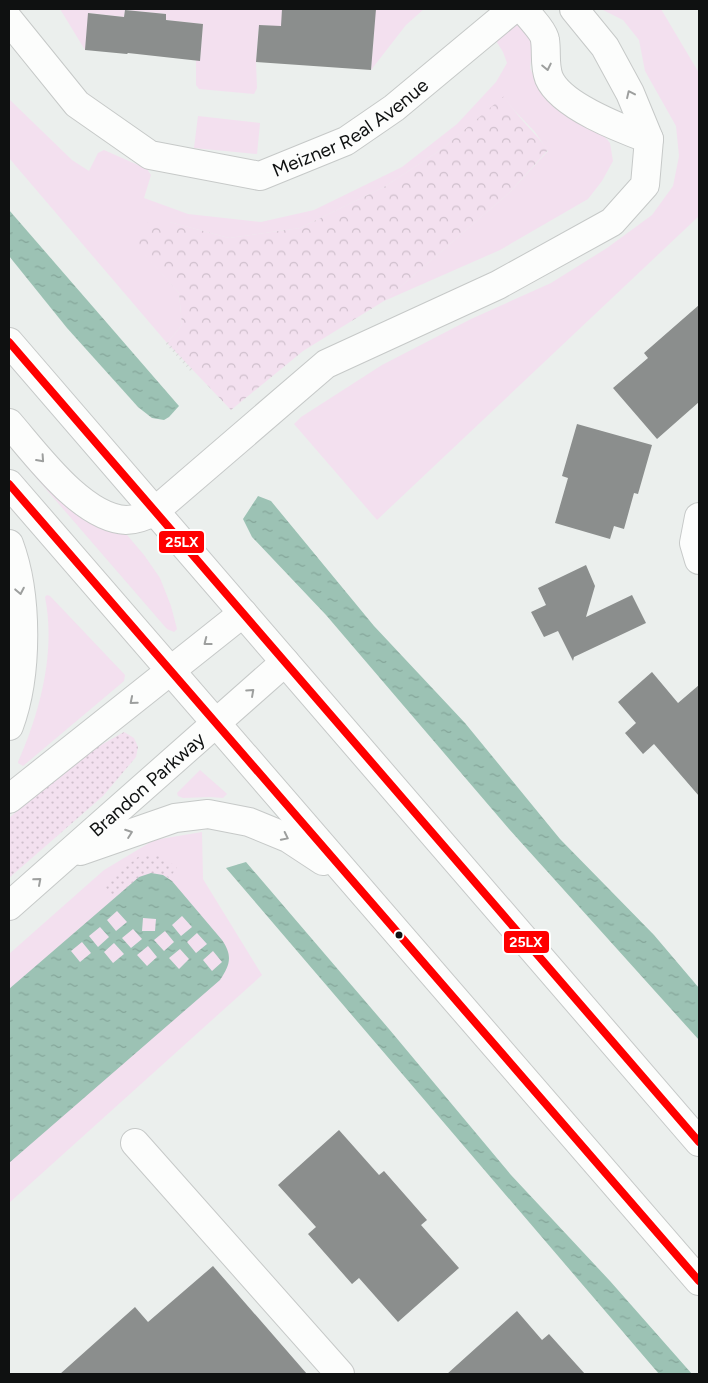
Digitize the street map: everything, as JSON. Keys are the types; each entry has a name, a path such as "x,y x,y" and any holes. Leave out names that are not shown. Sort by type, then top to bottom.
{"main road":[{"name":"Meizner Real Avenue","path":"9,20 77,104 150,155 260,176 346,141 394,108 513,9"},
{"path":"524,9 545,38 545,57 549,77 556,88 573,102 609,124 649,139"},
{"path":"9,423 68,489 100,513 126,520 144,517 155,511 326,364 498,285 612,222 644,184 649,139 630,93 605,47 578,14 545,38"},
{"path":"9,342 699,1142"},
{"path":"9,484 699,1281"},
{"path":"699,516 694,543 699,560"},
{"path":"9,544 13,554 22,606 24,650 20,688 9,726"},
{"path":"9,799 243,613"},
{"name":"Brandon Parkway","path":"9,906 285,662"},
{"path":"67,856 175,818 208,814 249,822 288,838 347,876"},
{"path":"136,1143 340,1374"}],"path":[{"path":"167,343 192,371"}],"green space":[{"path":"60,9 424,9 406,25 371,70 374,33 259,25 256,62 257,88 254,94 199,89 196,85 196,60 200,60 203,24 166,20 166,14 125,10 124,17 89,13 85,50"},
{"path":"601,9 661,9 699,73 699,216 377,520 294,424 301,417 382,365 471,319 551,283 607,248 652,215 673,186 679,156 676,126 645,71 639,40 623,20"},
{"path":"513,24 525,27 533,42 530,68 542,94 564,114 594,124 610,143 613,161 602,181 588,199 500,250 384,301 509,193 548,151 535,132 504,97 442,149 384,187 300,228 229,238 170,222 135,243 179,293 182,325 167,343 9,158 9,99 72,160 89,171 98,153 104,150 147,169 151,175 144,198 188,214 261,222 314,210 402,167 457,124 496,82 507,63 496,41"},
{"path":"504,96 548,150 509,193 384,301 303,351 231,410 167,343 182,325 179,293 134,243 147,222 170,222 229,238 300,228 384,187 442,149"},
{"path":"198,116 260,123 257,154 194,148"},
{"path":"26,461 111,530 127,535 160,578 171,606 177,629 174,632 167,629 26,466"},
{"path":"47,595 125,675 124,681 23,766 18,762 39,702 47,660 49,639 45,597"},
{"path":"124,732 134,738 138,747 136,757 103,796 9,878 9,818 80,757"},
{"path":"200,770 227,794 223,798 183,798 178,796 177,793"},
{"path":"202,832 203,879 262,975 9,1203 9,954 104,870 154,840"},
{"path":"151,854 164,857 177,868 169,878 163,875 139,877 112,901 106,887 111,879 138,857"}],"water":[{"path":"9,210 179,406 169,417 164,420 152,418 138,407 67,328 9,256"},
{"path":"258,496 271,501 374,626 465,723 560,839 654,935 699,988 699,1040 509,829 326,615 252,537 243,519"},
{"path":"246,862 511,1175 610,1281 692,1374 659,1374 226,868"},
{"path":"151,873 163,875 172,881 222,940 229,956 226,970 220,980 9,1163 9,989 139,877","holes":["117,911 127,922 116,931 107,920","182,916 192,927 181,936 172,925","143,918 156,919 155,931 142,931","100,927 109,937 98,947 89,936","133,929 142,939 131,948 122,938","165,931 174,942 164,951 154,940","197,933 207,944 196,953 187,942","82,942 91,953 80,962 71,951","114,943 124,954 113,963 104,952","148,946 157,957 147,966 137,955","180,949 189,959 179,969 169,958","213,951 222,962 212,971 203,960"]}],"building":[{"path":"282,9 376,9 371,70 256,62 259,25 281,26"},
{"path":"125,10 166,14 166,20 203,24 200,61 85,50 88,13 124,17"},
{"path":"699,305 699,402 657,439 613,388 648,358 644,353"},
{"path":"577,424 652,445 638,494 634,493 624,529 614,526 610,539 555,523 568,478 562,476"},
{"path":"586,565 595,586 586,617 632,595 646,623 574,657 573,661 558,631 544,637 531,612 546,605 538,588"},
{"path":"652,672 678,703 699,685 699,796 654,744 643,754 625,733 636,723 618,702"},
{"path":"339,1130 379,1175 384,1171 427,1220 421,1225 459,1268 398,1322 359,1278 352,1284 308,1234 316,1227 278,1185"},
{"path":"213,1266 307,1374 60,1374 135,1307 148,1322"},
{"path":"517,1311 542,1340 549,1334 585,1374 447,1374"}],"transit line":[{"name":"25LX","path":"9,342 699,1142"},
{"name":"25LX","path":"9,484 699,1281"}]}
